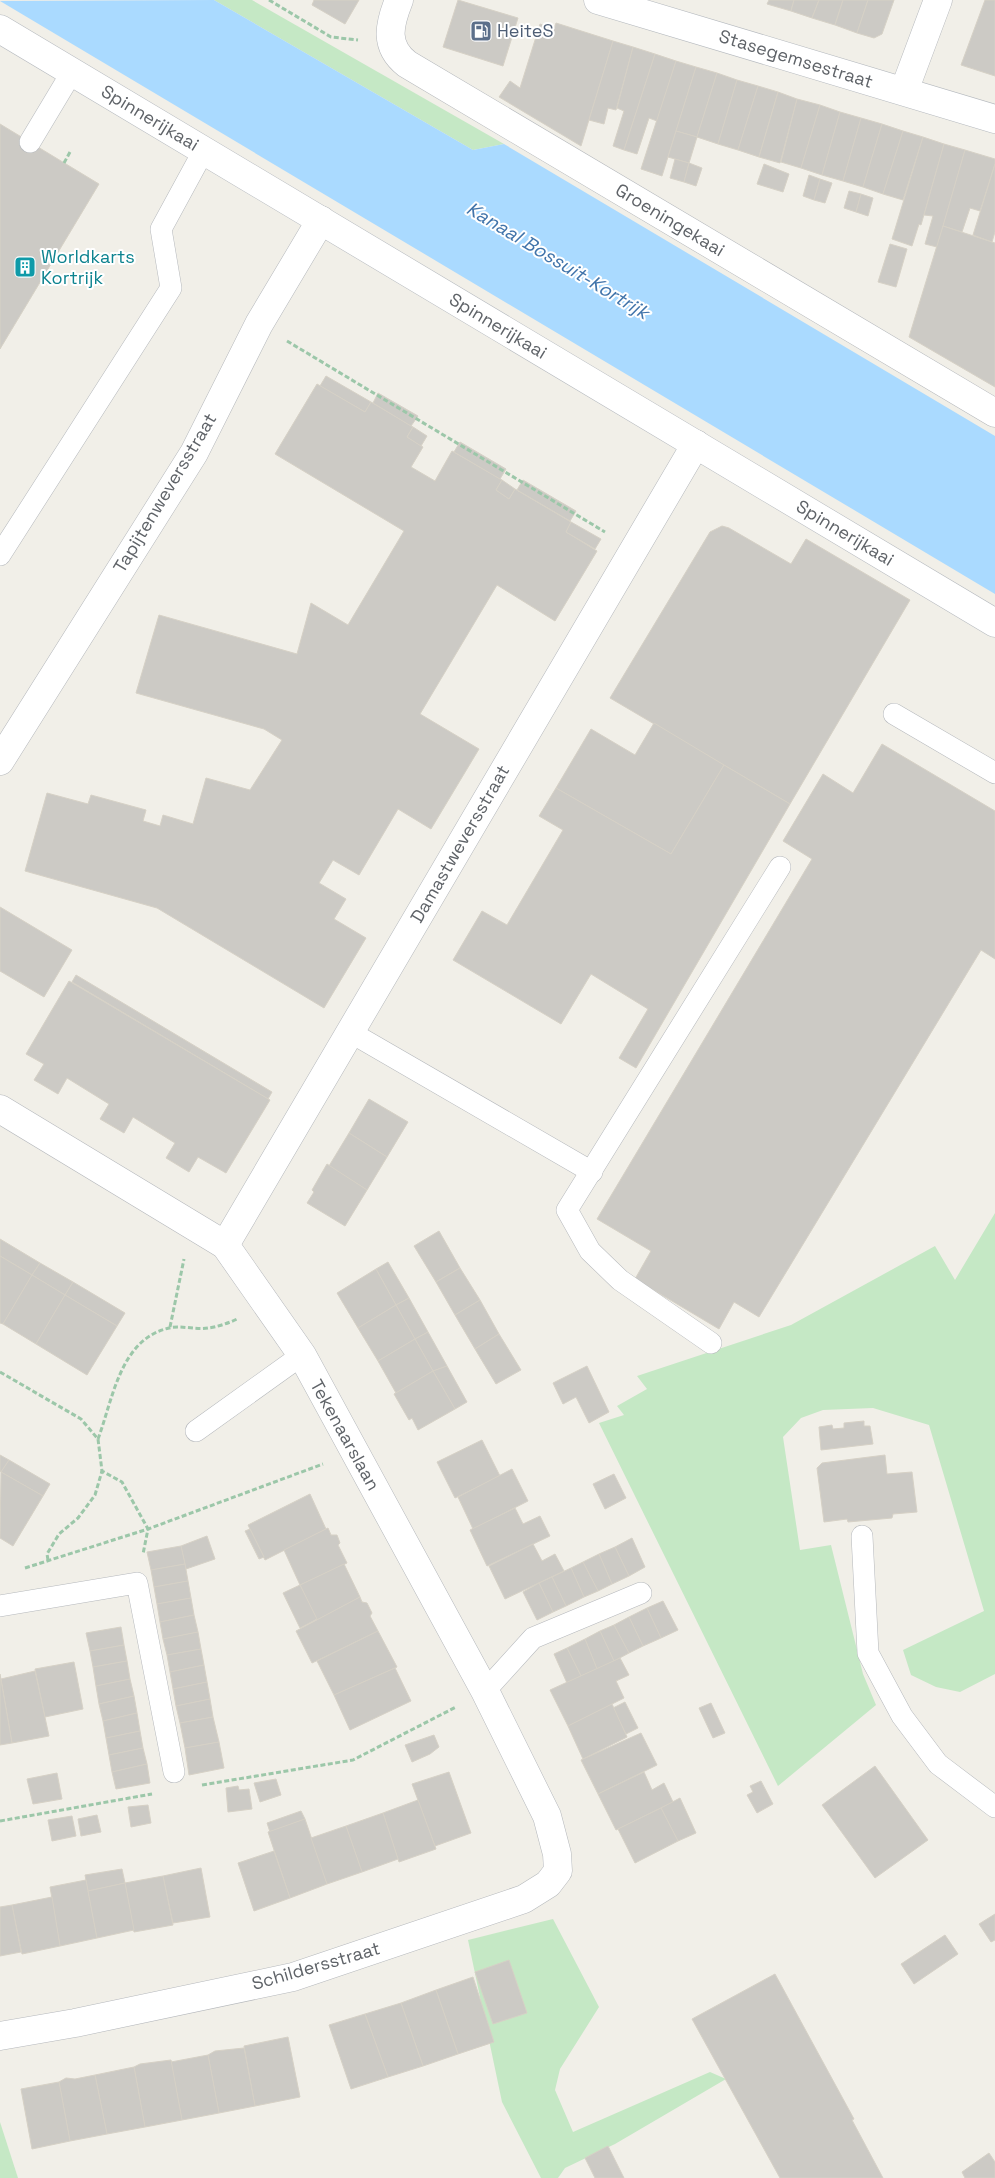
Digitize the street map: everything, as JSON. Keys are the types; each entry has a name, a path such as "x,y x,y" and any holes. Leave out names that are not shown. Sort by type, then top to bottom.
{"street":[{"path":"390,43 392,21 399,0"},
{"name":"Stasegemsestraat","path":"598,0 995,119"},
{"path":"904,91 938,0"},
{"name":"Spinnerijkaai","path":"0,29 995,623"},
{"name":"Groeningekaai","path":"390,43 401,59 415,69 995,413"},
{"name":"Tapijtenweversstraat","path":"0,760 194,452 259,324 320,220"},
{"name":"Damastweversstraat","path":"226,1245 696,444"},
{"name":"Tekenaarslaan","path":"0,1110 226,1245 302,1355 485,1691 547,1816 557,1854 558,1870"},
{"name":"Schildersstraat","path":"0,2036 75,2024 293,1977 524,1899 548,1884 558,1870"}],"lane":[{"path":"30,142 72,72"},
{"path":"0,554 170,288 161,229 204,150"},
{"path":"894,714 995,773"},
{"path":"711,1343 620,1280 590,1251 566,1210 592,1172 780,867"},
{"path":"350,1032 592,1172"},
{"path":"196,1431 302,1355"},
{"path":"862,1536 868,1653 902,1716 938,1764 995,1807"},
{"path":"0,1606 137,1583 174,1772"},
{"path":"485,1691 533,1638 641,1592"}],"path":[{"path":"268,0 331,37 390,43"},
{"path":"64,163 70,152"},
{"path":"259,324 444,437 634,549"},
{"path":"170,1327 182,1265 198,1228"},
{"path":"48,1560 47,1554 59,1534 78,1518 95,1495 102,1471 98,1439 118,1380 132,1351 150,1335 170,1327 208,1328 235,1320 266,1303"},
{"path":"0,1372 81,1419 98,1439"},
{"path":"16,1571 148,1529 329,1462 352,1448"},
{"path":"102,1471 122,1482 148,1529 137,1583"},
{"path":"193,1787 353,1760 485,1691"},
{"path":"0,1821 160,1793"}],"green space":[{"path":"214,0 252,0 504,144 473,150"},
{"path":"995,1213 995,1674 960,1692 936,1687 911,1675 903,1650 984,1611 929,1425 873,1408 823,1410 801,1418 783,1437 800,1550 831,1545 863,1674 876,1705 778,1786 599,1423 624,1415 617,1406 647,1389 637,1376 791,1325 935,1246 955,1280"},
{"path":"553,1919 599,2007 560,2069 555,2090 573,2132 710,2072 726,2079 615,2144 565,2168 558,2178 541,2178 502,2102 468,1940"},
{"path":"0,2122 18,2178 0,2178"}],"water":[{"name":"Kanaal Bossuit-Kortrijk","path":"214,0 473,150 504,144 995,436 995,594 0,1"}],"building":[{"path":"314,0 359,0 345,24 312,5"},
{"path":"458,0 518,18 503,66 443,47"},
{"path":"769,0 794,0 791,11 767,4"},
{"path":"794,0 819,0 812,18 791,11"},
{"path":"819,0 843,0 835,25 812,18"},
{"path":"843,0 868,0 857,33 835,25"},
{"path":"868,0 894,0 882,34 874,38 857,33"},
{"path":"985,0 995,0 995,76 961,65"},
{"path":"556,23 613,41 581,146 499,97 510,81 520,88 540,24 554,29"},
{"path":"613,41 633,47 616,110 608,108 604,124 589,120"},
{"path":"633,47 655,54 624,150 613,146 624,111 617,108"},
{"path":"655,54 676,61 657,121 649,118 637,154 624,150"},
{"path":"676,61 696,67 662,176 641,169"},
{"path":"696,67 717,73 697,137 676,131"},
{"path":"717,73 737,80 718,144 697,137"},
{"path":"737,80 758,86 738,150 718,144"},
{"path":"758,86 778,92 759,157 738,150"},
{"path":"778,92 797,99 780,163 759,157"},
{"path":"797,99 820,105 801,168 781,162"},
{"path":"820,105 840,112 822,175 801,168"},
{"path":"840,112 861,118 843,181 822,175"},
{"path":"861,118 882,124 863,187 843,181"},
{"name":"Worldkarts Kortrijk","path":"0,124 99,184 0,349"},
{"path":"882,124 903,131 883,194 863,187"},
{"path":"676,131 697,137 689,163 668,157"},
{"path":"903,131 923,137 903,200 883,194"},
{"path":"923,137 944,144 921,225 919,224 912,246 892,239"},
{"path":"944,144 965,150 937,247 925,244 933,216 924,215"},
{"path":"965,150 995,159 995,164 980,211 970,208 962,232 943,226"},
{"path":"675,159 689,163 684,182 670,178"},
{"path":"689,163 702,168 696,186 684,182"},
{"path":"764,164 789,174 783,192 757,184"},
{"path":"995,164 995,232 992,242 973,235"},
{"path":"809,175 820,179 814,200 803,196"},
{"path":"820,179 832,183 825,203 814,200"},
{"path":"849,191 861,194 856,212 844,208"},
{"path":"861,194 873,198 868,216 856,212"},
{"path":"943,226 995,243 995,387 909,337"},
{"path":"890,244 907,249 896,287 878,282"},
{"path":"326,376 371,402 365,412 320,386"},
{"path":"317,384 365,412 371,402 413,427 407,437 423,447 411,467 435,481 452,451 502,480 496,490 509,499 515,489 571,522 566,532 597,551 555,621 497,585 420,714 479,749 431,829 398,809 359,875 333,860 319,883 346,899 334,919 366,938 324,1008 157,908 25,871 47,793 88,804 91,795 146,810 143,821 160,826 163,815 193,824 206,778 250,790 282,740 264,729 136,693 159,615 297,654 311,603 348,625 404,531 275,454"},
{"path":"378,393 418,416 411,426 373,403"},
{"path":"413,427 427,436 421,446 407,437"},
{"path":"460,442 506,469 500,479 454,452"},
{"path":"502,480 515,489 509,499 496,490"},
{"path":"523,480 576,511 570,521 517,490"},
{"path":"571,522 601,539 595,549 566,532"},
{"path":"722,526 729,528 791,564 806,539 910,600 790,804 610,698 710,532"},
{"path":"654,723 724,765 671,854 556,788 591,729 635,755"},
{"path":"882,744 995,811 995,959 981,950 759,1317 734,1302 719,1329 635,1279 651,1251 597,1219 812,859 783,841 823,774 853,793"},
{"path":"724,765 790,804 636,1068 619,1058 648,1009 591,974 561,1024 453,960 482,911 507,925 563,830 539,816 556,788 671,854"},
{"path":"0,907 72,950 44,997 0,971"},
{"path":"76,975 272,1092 268,1099 72,982"},
{"path":"69,981 270,1100 226,1173 198,1157 189,1172 166,1158 175,1143 133,1117 124,1133 100,1119 109,1104 67,1078 58,1094 34,1080 44,1064 26,1054"},
{"path":"369,1099 408,1122 387,1157 349,1133"},
{"path":"349,1133 387,1157 367,1190 329,1166"},
{"path":"327,1164 367,1190 345,1226 307,1203"},
{"path":"439,1231 460,1268 436,1282 414,1246"},
{"path":"0,1239 40,1263 32,1275 0,1256"},
{"path":"0,1256 32,1275 3,1324 0,1323"},
{"path":"388,1262 409,1298 396,1305 376,1269"},
{"path":"40,1263 73,1282 65,1295 32,1275"},
{"path":"460,1268 480,1300 455,1315 436,1282"},
{"path":"376,1269 396,1305 358,1328 337,1293"},
{"path":"32,1275 65,1295 36,1344 3,1324"},
{"path":"73,1282 125,1313 117,1326 65,1295"},
{"path":"65,1295 117,1326 87,1375 36,1344"},
{"path":"409,1298 428,1332 415,1339 396,1305"},
{"path":"480,1300 499,1334 475,1349 455,1315"},
{"path":"396,1305 415,1339 378,1361 358,1328"},
{"path":"428,1332 447,1366 433,1371 415,1339"},
{"path":"499,1334 521,1370 496,1384 475,1349"},
{"path":"415,1339 433,1371 396,1393 378,1361"},
{"path":"447,1366 467,1402 455,1409 433,1371"},
{"path":"587,1366 609,1412 589,1423 576,1397 563,1404 553,1383"},
{"path":"433,1371 455,1409 418,1430 412,1418 409,1420 394,1394"},
{"path":"864,1421 864,1426 870,1426 873,1444 821,1450 819,1427 832,1425 833,1429 844,1428 844,1423"},
{"path":"482,1440 500,1476 455,1498 437,1462"},
{"path":"0,1455 9,1460 1,1472 0,1471"},
{"path":"885,1455 887,1474 912,1472 917,1512 893,1514 892,1518 848,1522 847,1519 824,1522 817,1468 822,1463"},
{"path":"9,1460 50,1484 43,1496 1,1472"},
{"path":"512,1469 528,1501 473,1529 458,1497"},
{"path":"1,1472 43,1496 13,1546 0,1538"},
{"path":"614,1474 626,1498 605,1509 593,1484"},
{"path":"310,1494 326,1529 265,1560 248,1525"},
{"path":"515,1508 523,1524 540,1516 550,1536 487,1566 470,1530"},
{"path":"328,1528 331,1535 337,1535 340,1543 338,1545 347,1563 300,1585 284,1550"},
{"path":"250,1529 264,1557 259,1559 245,1531"},
{"path":"207,1536 215,1559 186,1569 181,1546"},
{"path":"632,1538 645,1567 629,1576 615,1547"},
{"path":"533,1544 542,1561 555,1554 564,1571 505,1599 489,1566"},
{"path":"181,1546 185,1564 151,1570 147,1552"},
{"path":"615,1547 629,1576 612,1584 599,1554"},
{"path":"599,1554 612,1584 598,1591 583,1562"},
{"path":"583,1562 598,1591 584,1597 571,1568"},
{"path":"185,1564 188,1581 154,1587 151,1570"},
{"path":"344,1564 360,1597 317,1620 300,1585"},
{"path":"571,1568 584,1597 566,1606 552,1577"},
{"path":"552,1577 566,1606 553,1612 539,1583"},
{"path":"188,1581 191,1598 157,1604 154,1587"},
{"path":"539,1583 553,1612 537,1620 523,1592"},
{"path":"300,1585 317,1619 300,1628 283,1593"},
{"path":"360,1597 362,1602 367,1603 372,1613 370,1616 378,1631 312,1663 296,1631"},
{"path":"191,1598 194,1615 160,1622 157,1604"},
{"path":"663,1601 678,1630 661,1638 647,1608"},
{"path":"647,1608 661,1638 643,1646 629,1617"},
{"path":"194,1615 198,1632 163,1639 160,1622"},
{"path":"629,1617 643,1646 629,1653 614,1625"},
{"path":"614,1625 629,1653 614,1661 600,1631"},
{"path":"121,1627 124,1645 90,1651 86,1633"},
{"path":"378,1631 397,1667 334,1695 317,1661"},
{"path":"600,1631 614,1661 597,1669 585,1639"},
{"path":"198,1632 201,1649 167,1655 163,1639"},
{"path":"585,1639 597,1669 581,1676 567,1648"},
{"path":"124,1645 127,1661 93,1667 90,1651"},
{"path":"567,1648 581,1676 567,1683 554,1654"},
{"path":"201,1649 204,1665 170,1672 167,1655"},
{"path":"620,1658 629,1675 616,1681 624,1698 568,1726 550,1690"},
{"path":"127,1661 130,1679 96,1686 93,1667"},
{"path":"74,1662 83,1709 45,1717 35,1669"},
{"path":"204,1665 207,1682 173,1689 170,1672"},
{"path":"395,1668 411,1701 350,1730 334,1695"},
{"path":"35,1671 49,1736 12,1743 1,1679"},
{"path":"0,1674 12,1743 0,1745"},
{"path":"130,1679 134,1696 99,1704 96,1686"},
{"path":"207,1682 210,1699 176,1706 173,1689"},
{"path":"134,1696 137,1713 103,1721 99,1704"},
{"path":"210,1699 213,1717 180,1723 176,1706"},
{"path":"625,1702 638,1728 626,1734 613,1708"},
{"path":"711,1703 725,1733 713,1738 699,1708"},
{"path":"612,1704 627,1737 583,1759 568,1726"},
{"path":"137,1713 140,1731 106,1738 103,1721"},
{"path":"213,1717 219,1742 185,1748 180,1723"},
{"path":"140,1731 143,1748 109,1755 106,1738"},
{"path":"641,1733 657,1765 598,1794 581,1760"},
{"path":"434,1735 439,1747 430,1754 412,1762 405,1745"},
{"path":"219,1742 224,1768 189,1775 185,1748"},
{"path":"143,1748 147,1764 112,1772 109,1755"},
{"path":"147,1764 150,1783 116,1789 112,1772"},
{"path":"875,1766 928,1840 875,1878 822,1805"},
{"path":"449,1772 471,1833 435,1846 412,1784"},
{"path":"644,1772 652,1790 664,1783 673,1802 616,1830 598,1794"},
{"path":"57,1773 62,1799 33,1804 27,1779"},
{"path":"276,1779 281,1795 260,1802 254,1783"},
{"path":"761,1781 773,1804 757,1813 747,1795 753,1792 750,1786"},
{"path":"238,1786 239,1790 249,1789 252,1809 228,1812 226,1788"},
{"path":"680,1798 696,1833 678,1841 661,1808"},
{"path":"418,1800 436,1849 399,1862 383,1813"},
{"path":"148,1805 151,1823 131,1827 128,1807"},
{"path":"661,1808 678,1841 635,1863 618,1829"},
{"path":"301,1811 305,1819 270,1832 267,1823"},
{"path":"383,1813 398,1859 362,1872 346,1826"},
{"path":"97,1815 101,1832 81,1836 78,1819"},
{"path":"72,1816 76,1836 52,1841 48,1820"},
{"path":"305,1819 327,1884 290,1898 268,1832"},
{"path":"346,1826 362,1872 327,1884 311,1838"},
{"path":"274,1851 290,1898 254,1911 238,1863"},
{"path":"201,1868 210,1917 173,1923 163,1876"},
{"path":"122,1869 125,1883 88,1891 85,1875"},
{"path":"163,1876 173,1925 134,1932 125,1883"},
{"path":"86,1880 97,1938 60,1946 50,1887"},
{"path":"125,1883 134,1930 97,1938 88,1891"},
{"path":"52,1897 60,1946 22,1954 12,1905"},
{"path":"12,1905 21,1952 0,1956 0,1907"},
{"path":"995,1914 995,1940 991,1942 979,1924"},
{"path":"945,1935 958,1954 914,1984 901,1964"},
{"path":"509,1960 527,2013 493,2024 475,1972"},
{"path":"775,1974 854,2119 852,2120 883,2178 780,2178 692,2019"},
{"path":"473,1977 494,2042 458,2054 436,1990"},
{"path":"436,1990 458,2054 423,2066 401,2003"},
{"path":"401,2003 423,2066 388,2077 365,2014"},
{"path":"365,2014 388,2077 351,2089 329,2025"},
{"path":"288,2037 300,2097 255,2106 244,2046"},
{"path":"244,2048 255,2106 219,2113 208,2055 215,2051"},
{"path":"208,2055 219,2113 182,2120 171,2062"},
{"path":"171,2060 182,2120 145,2127 134,2067 140,2064"},
{"path":"134,2067 145,2127 107,2134 95,2075"},
{"path":"95,2075 107,2134 70,2141 59,2082 66,2078 75,2079"},
{"path":"59,2082 70,2141 32,2149 21,2089"},
{"path":"608,2146 624,2178 595,2178 585,2158"},
{"path":"989,2153 995,2162 995,2178 965,2178 962,2172"}],"place":[{"name":"HeiteS","path":"481,31"},
{"name":"Worldkarts Kortrijk","path":"25,267"}]}
